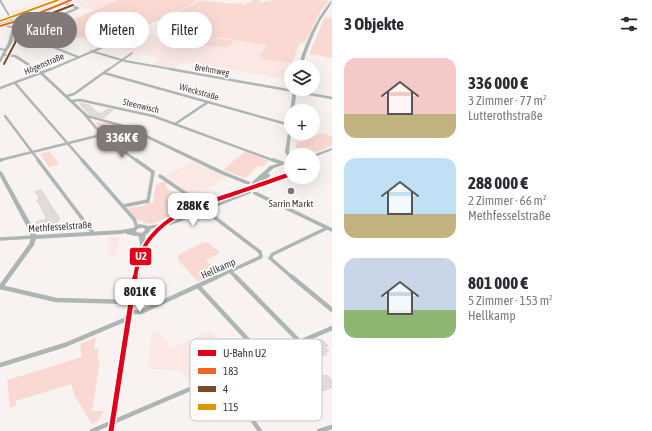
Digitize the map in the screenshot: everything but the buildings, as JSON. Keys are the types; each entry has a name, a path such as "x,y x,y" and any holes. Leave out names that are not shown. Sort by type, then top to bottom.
{"main road":[{"path":"40,12 71,0"},
{"path":"1,25 12,22"}],"street":[{"path":"0,0 12,18"},
{"path":"302,60 324,11 332,2"},
{"path":"64,3 78,8 69,12"},
{"path":"1,25 12,27"},
{"path":"0,61 5,54 12,36"},
{"path":"56,48 78,57"},
{"name":"Högenstraße","path":"0,88 42,73 98,48"},
{"path":"0,49 6,50"},
{"name":"Brehmweg","path":"91,51 122,60 284,88"},
{"path":"67,96 74,94 132,53"},
{"path":"5,54 15,56 42,73 72,101 101,134 153,172 148,201 123,206"},
{"name":"Wieckstraße","path":"104,73 284,123"},
{"path":"15,83 134,219 135,230"},
{"name":"Brehmweg","path":"320,95 332,98"},
{"name":"Steenwisch","path":"72,101 80,100 153,116 282,163"},
{"path":"175,124 208,102"},
{"path":"85,115 127,127 250,186 270,200 330,229"},
{"path":"5,116 93,233"},
{"path":"0,160 101,134"},
{"path":"320,153 332,149"},
{"path":"250,186 276,169 277,166 282,163"},
{"path":"0,172 34,237 32,244 0,288 56,300 133,302"},
{"path":"160,176 202,204"},
{"path":"250,186 261,188 257,192"},
{"name":"Methfesselstraße","path":"135,230 145,232 176,225 236,196 250,186"},
{"name":"Hellkamp","path":"132,312 141,312 199,287 262,256 260,252 205,210"},
{"name":"Methfesselstraße","path":"0,239 121,232 135,230 143,226 145,232"},
{"path":"330,229 273,254 270,258 272,262 332,310"},
{"path":"113,431 129,318 132,312 145,232"},
{"path":"231,272 297,339"},
{"path":"199,287 247,339"},
{"path":"0,365 38,354 129,318"},
{"path":"304,339 332,328"},
{"path":"92,431 190,389"},
{"path":"253,421 260,431"},
{"path":"319,431 332,427"}],"shaded area":[{"path":"44,0 66,0 32,12 12,12 12,14 10,11 31,7"},
{"path":"77,0 118,0 94,11 79,6 82,5 71,2"},
{"path":"118,0 197,0 189,6 176,12 157,12 157,20 149,24 149,12 91,12"},
{"path":"200,0 236,4 246,0 240,4 245,5 253,0 262,0 257,2 262,3 274,0 273,1 327,0 329,2 321,11 305,42 299,44 293,60 284,60 284,62 267,60 259,56 267,45 216,37 215,38 235,41 227,48 212,46 212,12 178,12"},
{"path":"85,15 85,38 77,37 77,18"},
{"path":"325,17 332,18 332,58 309,54"},
{"path":"150,35 157,36 157,48 212,48 212,36 267,45 259,56 267,60 284,62 284,79 181,62 174,69 153,65 160,58 118,48 149,48"},
{"path":"99,122 129,130 109,136 95,123"},
{"path":"323,133 332,136 332,145 320,151 320,148 296,148 297,141 320,140 320,134"},
{"path":"49,151 59,164 49,167 40,154"},
{"path":"245,151 269,161 262,167 259,165 245,178 223,170"},
{"path":"193,161 228,178 192,195 165,176"},
{"path":"163,182 167,183 166,187 170,191 176,192 196,205 154,223 147,224 141,220 138,221 129,208 143,206 149,202 153,203 156,184"},
{"path":"108,237 120,237 116,255 109,255"},
{"path":"204,242 209,243 220,253 206,260 219,273 198,282 179,261 178,255"},
{"path":"211,331 217,339 193,339"},
{"path":"152,332 161,334 172,348 190,340 190,382 181,370 148,369"},
{"path":"96,337 94,349 99,349 97,361 100,361 92,411 104,411 98,421 92,424 75,396 71,384 16,401 16,406 10,408 7,380 82,357 80,344"}],"metro line":[{"name":"U2","path":"111,431 135,276 142,252 147,242 163,225 190,209 284,176"}],"transit line":[{"name":"115","path":"0,21 58,0"},
{"name":"183","path":"0,26 27,18 71,0"},
{"name":"4","path":"4,64 15,43 19,24 32,21 73,5"}],"place":[{"name":"Sarrin Markt","path":"291,191"}]}
